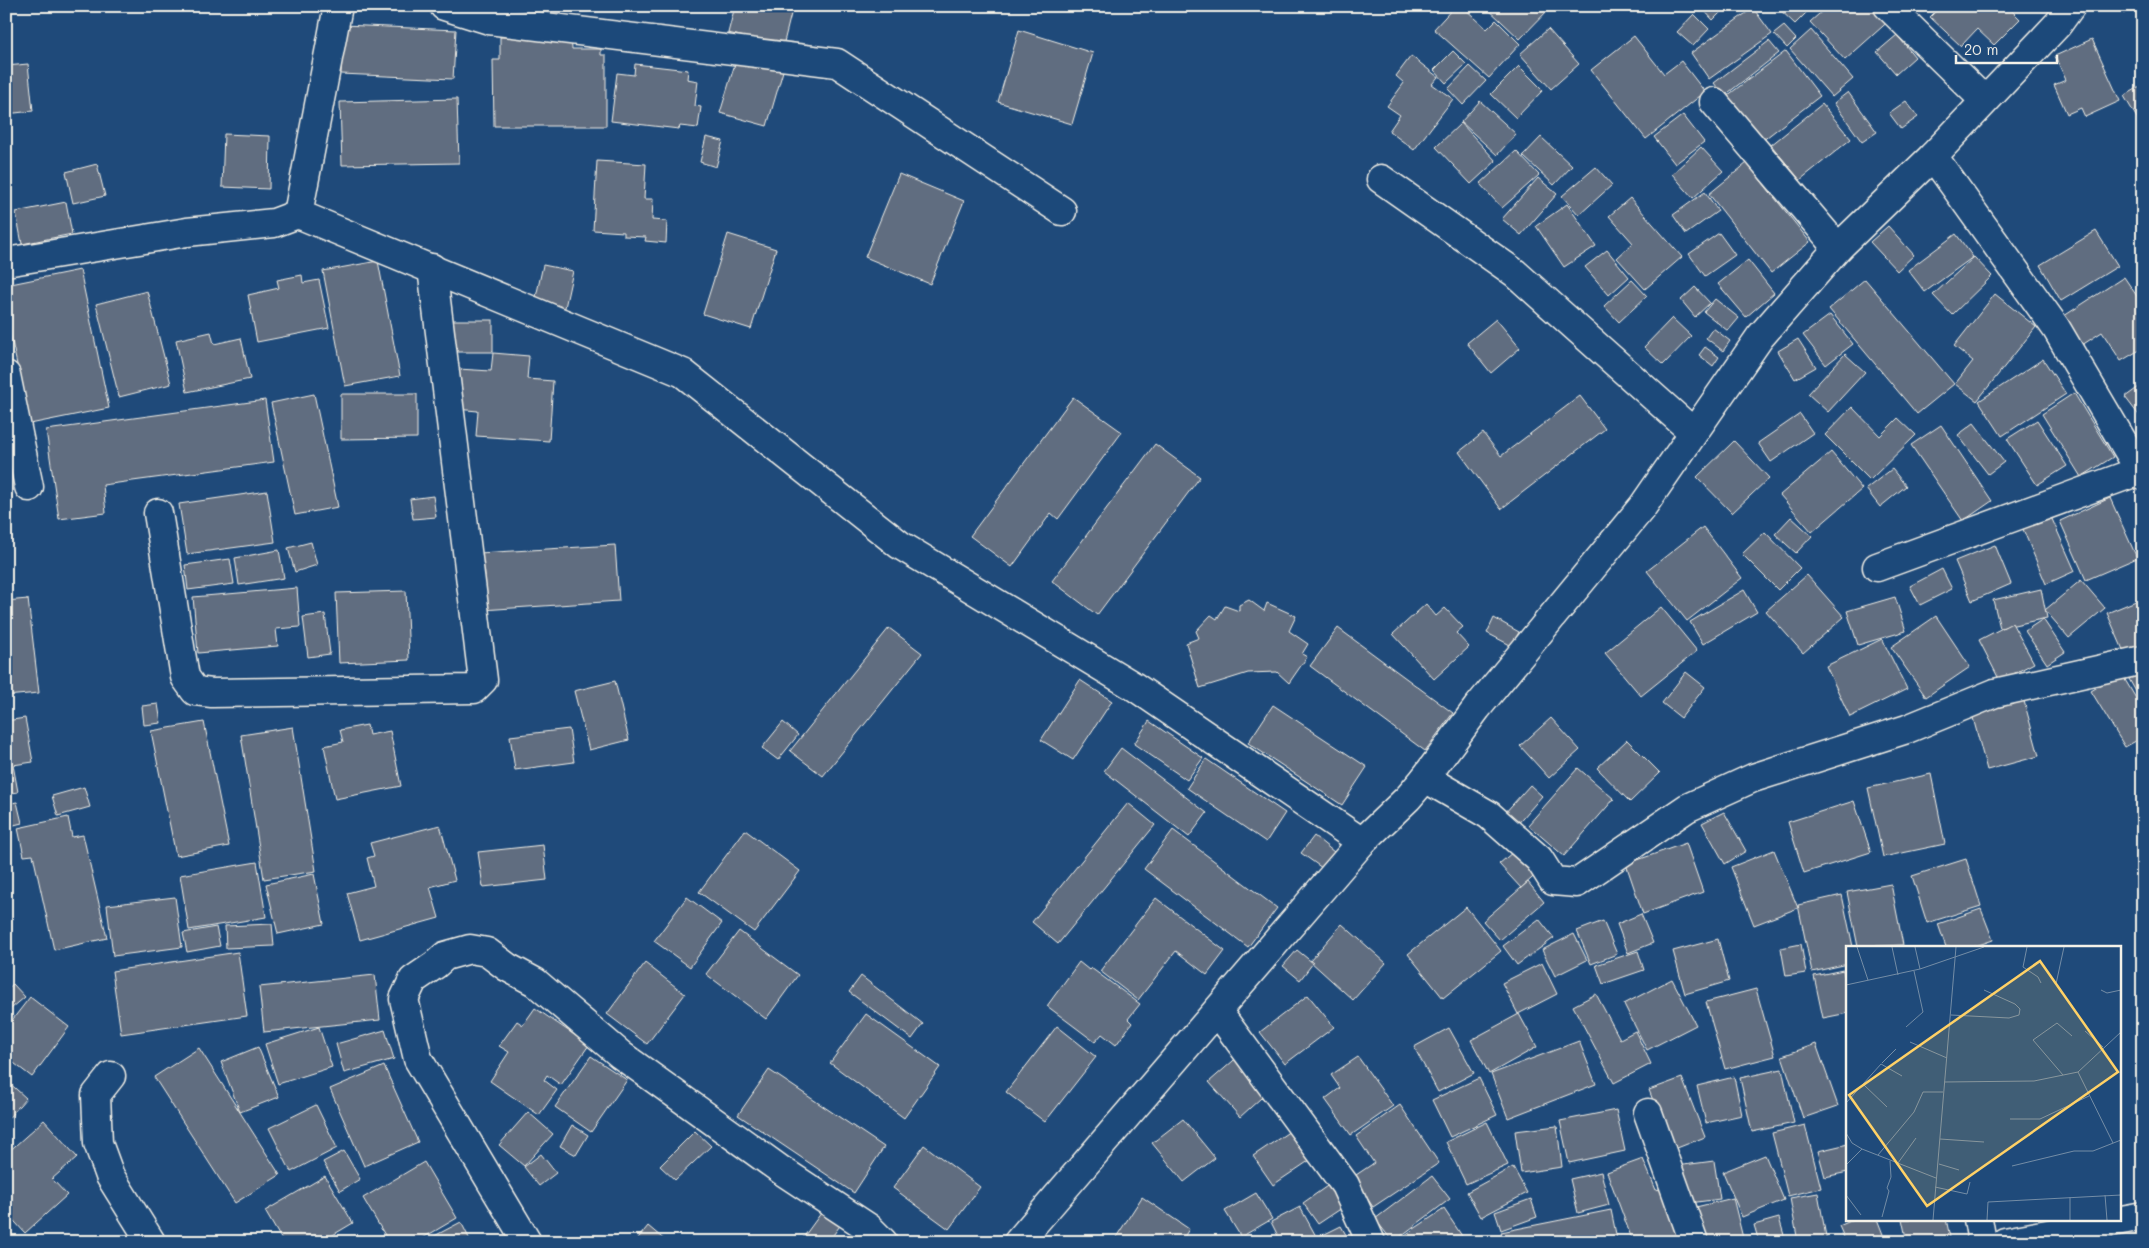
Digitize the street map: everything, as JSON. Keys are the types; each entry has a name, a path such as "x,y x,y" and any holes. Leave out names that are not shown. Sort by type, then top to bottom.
{"street":[{"path":"298,214 338,6"},
{"path":"444,6 489,20 836,63 1062,211"},
{"path":"1888,6 1984,100"},
{"path":"1018,1242 1218,1012 1362,842 1408,798 1425,778 1477,708 1643,506 1760,337 1838,248 1933,156 2058,24 2071,6"},
{"path":"1714,102 1838,248"},
{"path":"1877,567 2141,473 2056,328 1933,156"},
{"path":"1381,179 1515,273 1694,432"},
{"path":"6,262 187,232 274,223 298,214 683,373 900,545 1136,687 1362,842"},
{"path":"158,513 185,677 196,691 212,693 474,688 482,680 432,268"},
{"path":"6,375 29,487"},
{"path":"1425,778 1489,815 1539,859 1554,881 1577,883 1687,808 1753,778 1907,729 1995,693 2143,660"},
{"path":"527,1242 418,1059 404,999 413,980 435,966 445,956 470,949 487,952 508,967 535,982 621,1054 781,1170 869,1228 883,1242"},
{"path":"1218,1012 1345,1185 1371,1242"},
{"path":"111,1076 96,1096 98,1143 110,1176 150,1242"},
{"path":"1648,1113 1694,1242"},
{"path":"2122,1220 2143,1216"},
{"path":"1978,1220 1982,1242"},
{"path":"2005,1242 2122,1220"}],"building":[{"path":"112,6 136,6 136,9 113,10"},
{"path":"735,6 793,6 783,46 728,33"},
{"path":"1455,6 1462,6 1487,29 1496,20 1520,44 1489,78 1434,29"},
{"path":"1485,6 1550,6 1551,7 1520,39"},
{"path":"1700,6 1727,6 1713,20"},
{"path":"1776,6 1813,6 1795,24"},
{"path":"1828,6 1882,6 1892,18 1845,60 1810,22"},
{"path":"1941,6 2007,6 2020,19 1994,45 1977,29 1961,46 1930,17"},
{"path":"2115,6 2132,6 2124,14"},
{"path":"1753,8 1772,34 1709,79 1691,53"},
{"path":"1694,14 1709,29 1693,46 1677,32"},
{"path":"343,25 456,30 453,79 341,74"},
{"path":"1784,26 1796,39 1787,48 1774,34"},
{"path":"1548,29 1579,64 1551,89 1520,54"},
{"path":"1019,30 1093,53 1072,124 998,102"},
{"path":"1811,30 1853,79 1832,97 1790,49"},
{"path":"1897,35 1915,57 1896,74 1877,52"},
{"path":"1634,36 1664,74 1681,61 1705,92 1646,139 1591,70"},
{"path":"500,37 571,37 572,49 601,49 601,55 606,55 606,126 494,126 493,60 500,60"},
{"path":"2092,39 2120,101 2085,117 2081,108 2067,114 2054,85 2066,80 2055,56"},
{"path":"1769,41 1779,53 1724,96 1714,83"},
{"path":"1453,51 1466,64 1446,83 1434,70"},
{"path":"1786,51 1820,96 1762,141 1727,96"},
{"path":"1411,56 1438,77 1432,84 1453,99 1414,150 1389,131 1400,115 1387,106 1404,83 1396,76"},
{"path":"737,57 783,71 767,126 720,113"},
{"path":"28,64 33,111 6,114 6,66"},
{"path":"635,64 688,70 687,79 698,81 695,106 701,107 698,128 680,126 679,129 611,121 617,73 634,75"},
{"path":"1470,66 1486,81 1463,105 1448,89"},
{"path":"1519,66 1543,90 1516,118 1491,94"},
{"path":"2143,85 2143,128 2124,96"},
{"path":"1848,92 1877,132 1862,142 1834,103"},
{"path":"457,99 459,163 342,165 340,102"},
{"path":"1480,101 1516,134 1497,155 1461,122"},
{"path":"1906,101 1918,117 1901,129 1889,113"},
{"path":"1822,104 1851,139 1800,180 1771,145"},
{"path":"1683,115 1704,142 1675,164 1654,137"},
{"path":"1461,123 1496,161 1471,184 1436,147"},
{"path":"224,134 270,136 269,189 222,187"},
{"path":"706,137 723,141 716,167 700,162"},
{"path":"1541,137 1572,166 1554,185 1523,156"},
{"path":"1701,147 1723,171 1693,198 1672,174"},
{"path":"1516,151 1539,175 1502,208 1480,184"},
{"path":"597,161 646,164 644,199 653,199 652,220 667,221 666,243 645,241 646,237 624,236 624,232 593,230"},
{"path":"1747,163 1810,242 1771,273 1709,194"},
{"path":"97,164 105,196 73,203 66,172"},
{"path":"1596,167 1612,185 1579,215 1562,196"},
{"path":"899,174 964,201 930,284 865,257"},
{"path":"1538,178 1557,194 1521,235 1502,219"},
{"path":"1705,192 1718,211 1686,234 1673,215"},
{"path":"1630,198 1682,257 1645,289 1617,258 1633,243 1609,216"},
{"path":"66,202 72,234 22,244 16,212"},
{"path":"1567,204 1596,246 1564,267 1536,226"},
{"path":"1888,226 1914,255 1897,271 1870,242"},
{"path":"2096,231 2118,266 2061,301 2040,265"},
{"path":"1719,233 1735,255 1705,276 1689,254"},
{"path":"728,234 776,249 751,329 703,314"},
{"path":"1956,234 1973,257 1925,292 1908,270"},
{"path":"1607,250 1629,277 1609,295 1585,267"},
{"path":"1974,257 1992,276 1952,315 1933,295"},
{"path":"1748,260 1774,293 1746,317 1718,284"},
{"path":"378,261 400,376 345,386 323,271"},
{"path":"543,265 573,271 564,312 534,306"},
{"path":"80,270 109,408 30,424 6,314 6,285"},
{"path":"302,275 303,283 319,280 329,328 257,342 248,295 279,288 277,280"},
{"path":"2124,277 2143,305 2143,348 2121,361 2102,332 2082,345 2064,316"},
{"path":"1865,279 1954,384 1917,414 1829,309"},
{"path":"1632,280 1647,296 1619,322 1604,306"},
{"path":"1695,287 1710,303 1695,317 1681,300"},
{"path":"147,291 171,384 119,397 96,304"},
{"path":"1995,294 2036,327 1977,401 1955,384 1973,361 1954,346"},
{"path":"1715,299 1739,318 1728,331 1704,312"},
{"path":"1830,315 1853,344 1826,365 1803,335"},
{"path":"1672,318 1691,336 1663,365 1644,347"},
{"path":"1496,319 1520,348 1491,373 1467,343"},
{"path":"451,320 493,320 493,352 451,352"},
{"path":"1713,328 1730,341 1723,351 1706,338"},
{"path":"211,332 214,344 241,338 250,379 187,392 176,340"},
{"path":"1798,339 1816,367 1795,379 1778,351"},
{"path":"1705,347 1719,357 1713,366 1699,355"},
{"path":"493,353 529,356 527,379 553,381 549,441 476,436 478,411 456,409 458,369 491,371"},
{"path":"1845,354 1865,372 1828,412 1808,394"},
{"path":"2043,359 2066,394 2002,436 1979,401"},
{"path":"2143,384 2143,417 2141,418 2125,397"},
{"path":"2074,393 2113,457 2081,477 2042,414"},
{"path":"314,394 338,507 295,515 271,403"},
{"path":"341,394 417,394 417,438 341,439"},
{"path":"1580,396 1605,429 1501,509 1459,452 1483,433 1501,456"},
{"path":"1073,397 1122,432 1058,519 1051,513 1012,567 970,536"},
{"path":"265,400 274,462 103,485 106,513 59,519 46,430"},
{"path":"1852,407 1880,436 1898,418 1916,435 1870,480 1825,435"},
{"path":"1800,414 1813,433 1771,462 1758,443"},
{"path":"2037,420 2067,466 2037,485 2007,439"},
{"path":"1974,423 2004,462 1988,474 1958,435"},
{"path":"1941,425 1992,501 1963,521 1911,445"},
{"path":"1734,441 1769,478 1732,513 1697,477"},
{"path":"1155,444 1200,477 1097,615 1052,581"},
{"path":"1831,452 1862,489 1812,532 1780,495"},
{"path":"1892,469 1906,486 1880,507 1866,489"},
{"path":"267,491 275,542 187,554 179,504"},
{"path":"433,496 436,517 413,519 410,499"},
{"path":"2110,498 2137,558 2086,580 2060,521"},
{"path":"2048,510 2075,571 2046,584 2020,522"},
{"path":"1791,517 1812,536 1796,553 1775,534"},
{"path":"1703,527 1742,578 1687,621 1647,571"},
{"path":"1765,532 1800,568 1778,590 1742,554"},
{"path":"311,542 317,565 295,572 288,548"},
{"path":"615,545 619,601 482,610 479,553"},
{"path":"1995,545 2011,584 1972,601 1955,561"},
{"path":"279,550 284,578 239,585 235,558"},
{"path":"230,559 234,584 188,590 185,565"},
{"path":"1942,569 1952,589 1920,605 1910,586"},
{"path":"1807,575 1844,617 1803,653 1766,611"},
{"path":"2081,580 2105,608 2069,638 2045,610"},
{"path":"297,588 300,627 276,629 278,646 198,653 193,597"},
{"path":"2041,589 2047,618 2000,628 1993,600"},
{"path":"1744,590 1757,612 1703,644 1690,622"},
{"path":"406,591 409,660 339,663 336,593"},
{"path":"1895,597 1906,631 1858,645 1847,611"},
{"path":"2143,598 2143,644 2124,652 2107,613"},
{"path":"28,599 39,693 6,696 6,601"},
{"path":"1249,600 1264,611 1267,603 1296,616 1289,631 1308,644 1302,654 1307,657 1289,683 1277,672 1248,673 1200,688 1186,643 1199,638 1196,631 1211,615 1217,619 1225,606 1239,611 1239,605"},
{"path":"1426,604 1436,616 1445,608 1463,627 1456,633 1469,647 1434,679 1393,634"},
{"path":"1661,607 1697,651 1641,696 1605,653"},
{"path":"325,614 330,654 308,657 303,617"},
{"path":"1936,616 1970,667 1926,697 1891,647"},
{"path":"1494,618 1519,632 1512,646 1487,633"},
{"path":"2043,619 2065,652 2047,664 2025,631"},
{"path":"2012,623 2034,663 2000,681 1979,640"},
{"path":"889,628 922,653 823,776 790,751"},
{"path":"1338,628 1453,713 1425,751 1310,666"},
{"path":"1882,639 1907,689 1850,717 1826,666"},
{"path":"2143,671 2143,704 2129,679"},
{"path":"1686,672 1705,687 1681,718 1662,703"},
{"path":"2121,673 2143,710 2143,737 2125,747 2091,691"},
{"path":"1080,680 1112,701 1073,760 1041,740"},
{"path":"615,681 629,740 589,750 574,691"},
{"path":"2024,701 2039,756 1987,770 1972,714"},
{"path":"158,704 161,723 144,725 142,706"},
{"path":"1273,705 1367,767 1342,805 1248,743"},
{"path":"25,718 33,762 13,765 18,792 6,794 6,721"},
{"path":"1551,718 1580,750 1549,778 1520,746"},
{"path":"1149,721 1203,758 1187,780 1134,744"},
{"path":"204,722 229,846 176,856 151,731"},
{"path":"783,722 798,735 778,760 762,748"},
{"path":"367,725 369,735 390,731 401,786 335,799 324,746 343,742 340,730"},
{"path":"293,727 316,871 264,879 241,735"},
{"path":"569,729 574,762 515,770 510,736"},
{"path":"1627,740 1660,773 1630,802 1597,768"},
{"path":"1121,748 1207,813 1189,837 1104,771"},
{"path":"1206,759 1285,813 1266,842 1187,788"},
{"path":"1578,768 1614,799 1564,856 1528,825"},
{"path":"1931,774 1945,844 1883,857 1868,788"},
{"path":"1530,785 1542,796 1516,826 1504,814"},
{"path":"84,787 90,807 58,816 52,796"},
{"path":"1854,801 1871,852 1804,873 1788,822"},
{"path":"17,802 22,823 6,827 6,804"},
{"path":"1128,803 1155,825 1058,944 1032,922"},
{"path":"1724,812 1746,851 1725,864 1702,823"},
{"path":"68,817 72,837 83,835 107,938 54,950 33,855 24,856 18,828"},
{"path":"440,825 455,880 430,887 439,918 360,940 347,893 374,886 367,858 374,856 370,843"},
{"path":"745,830 800,871 754,932 699,892"},
{"path":"1173,830 1277,908 1248,947 1144,869"},
{"path":"1314,836 1334,852 1322,868 1301,853"},
{"path":"1686,843 1703,892 1643,914 1626,864"},
{"path":"543,845 547,880 483,887 478,852"},
{"path":"1520,846 1541,870 1521,888 1499,864"},
{"path":"1774,850 1798,908 1754,925 1731,867"},
{"path":"1966,859 1981,906 1927,923 1912,876"},
{"path":"257,862 266,917 189,930 180,875"},
{"path":"314,874 324,924 278,934 266,884"},
{"path":"1528,882 1544,902 1500,940 1483,921"},
{"path":"1891,884 1903,945 1858,946 1847,892"},
{"path":"1842,895 1853,946 1846,946 1846,964 1812,972 1798,905"},
{"path":"175,897 182,947 113,956 107,905"},
{"path":"687,897 722,923 690,967 654,941"},
{"path":"1156,898 1225,951 1207,975 1176,951 1138,1000 1100,971"},
{"path":"1466,907 1501,951 1443,998 1408,954"},
{"path":"1981,909 1993,940 1976,946 1946,946 1938,924"},
{"path":"1641,914 1653,943 1628,953 1617,924"},
{"path":"1539,919 1554,938 1517,965 1503,946"},
{"path":"1603,921 1617,954 1591,964 1577,931"},
{"path":"272,924 274,946 226,948 225,926"},
{"path":"1342,924 1386,963 1353,1000 1310,961"},
{"path":"216,927 220,946 187,952 183,933"},
{"path":"739,931 798,975 766,1019 706,974"},
{"path":"1574,934 1587,960 1555,976 1542,950"},
{"path":"1718,939 1729,981 1685,994 1673,951"},
{"path":"1801,944 1806,973 1786,976 1781,948"},
{"path":"1297,950 1313,963 1300,980 1283,966"},
{"path":"1638,951 1644,970 1603,984 1596,965"},
{"path":"238,952 247,1016 121,1034 112,971"},
{"path":"1079,962 1089,970 1091,968 1140,1004 1128,1019 1132,1023 1116,1045 1102,1034 1095,1042 1047,1006"},
{"path":"645,963 685,994 647,1044 607,1014"},
{"path":"1542,963 1557,994 1518,1014 1502,983"},
{"path":"1843,970 1846,983 1846,1013 1823,1018 1814,976"},
{"path":"375,975 380,1020 264,1032 259,987"},
{"path":"861,976 923,1024 912,1039 849,992"},
{"path":"1672,979 1696,1025 1647,1050 1624,1004"},
{"path":"13,984 25,997 6,1013 6,990"},
{"path":"1756,989 1775,1056 1725,1069 1706,1002"},
{"path":"1596,994 1620,1039 1635,1031 1651,1064 1614,1083 1573,1006"},
{"path":"1308,995 1334,1027 1285,1064 1260,1032"},
{"path":"30,997 69,1027 32,1077 6,1057 6,1028"},
{"path":"535,1008 589,1045 561,1085 547,1075 544,1080 557,1090 539,1115 490,1081 509,1052 499,1046 517,1021 523,1025"},
{"path":"866,1014 940,1067 904,1118 830,1063"},
{"path":"1519,1014 1537,1047 1489,1074 1471,1040"},
{"path":"1057,1026 1096,1057 1045,1122 1006,1092"},
{"path":"319,1027 332,1067 278,1084 265,1044"},
{"path":"1449,1028 1474,1073 1438,1092 1414,1047"},
{"path":"385,1030 394,1059 344,1073 336,1044"},
{"path":"1579,1041 1596,1084 1508,1118 1491,1074"},
{"path":"1816,1044 1838,1106 1803,1118 1782,1056"},
{"path":"258,1047 279,1097 240,1112 221,1062"},
{"path":"199,1048 280,1175 235,1203 154,1077"},
{"path":"1241,1054 1271,1089 1240,1117 1209,1082"},
{"path":"591,1056 627,1080 591,1132 555,1107"},
{"path":"1358,1057 1393,1106 1351,1135 1325,1099 1340,1088 1331,1075"},
{"path":"384,1066 418,1142 364,1166 330,1089"},
{"path":"1782,1069 1794,1123 1752,1132 1740,1078"},
{"path":"769,1070 884,1147 854,1193 738,1115"},
{"path":"1734,1077 1742,1115 1706,1123 1697,1086"},
{"path":"1479,1078 1497,1115 1450,1137 1432,1100"},
{"path":"1682,1078 1705,1137 1672,1150 1649,1090"},
{"path":"6,1080 26,1098 6,1121"},
{"path":"316,1105 337,1148 291,1172 269,1128"},
{"path":"1400,1105 1439,1163 1373,1207 1353,1177 1374,1163 1356,1136"},
{"path":"1616,1110 1625,1151 1569,1163 1560,1121"},
{"path":"528,1112 553,1134 524,1166 499,1145"},
{"path":"1183,1119 1215,1158 1184,1182 1152,1143"},
{"path":"44,1120 77,1157 52,1179 67,1195 25,1233 6,1212 6,1154"},
{"path":"1487,1122 1508,1165 1466,1184 1446,1142"},
{"path":"572,1125 588,1135 576,1155 560,1146"},
{"path":"1299,1125 1319,1154 1273,1185 1253,1156"},
{"path":"1805,1125 1821,1188 1788,1196 1772,1133"},
{"path":"1557,1126 1562,1167 1521,1173 1515,1131"},
{"path":"695,1131 711,1146 675,1180 660,1166"},
{"path":"1846,1144 1846,1172 1825,1177 1818,1151"},
{"path":"924,1145 980,1187 949,1229 893,1188"},
{"path":"344,1151 360,1179 340,1191 323,1162"},
{"path":"541,1154 556,1173 539,1186 524,1167"},
{"path":"1765,1155 1784,1200 1742,1217 1723,1172"},
{"path":"1643,1159 1656,1190 1660,1189 1680,1242 1633,1242 1607,1172"},
{"path":"1714,1161 1720,1199 1682,1204 1676,1166"},
{"path":"424,1162 457,1218 416,1242 389,1242 363,1198"},
{"path":"1513,1167 1527,1193 1481,1217 1467,1192"},
{"path":"1601,1172 1609,1205 1578,1213 1570,1179"},
{"path":"325,1176 353,1223 321,1242 283,1242 265,1211"},
{"path":"1432,1176 1450,1199 1393,1242 1375,1219"},
{"path":"1330,1184 1345,1206 1318,1224 1303,1203"},
{"path":"1256,1193 1272,1219 1241,1237 1225,1211"},
{"path":"1818,1193 1827,1242 1798,1242 1790,1198"},
{"path":"1142,1197 1189,1229 1181,1242 1113,1242"},
{"path":"1733,1198 1744,1242 1705,1242 1696,1207"},
{"path":"1531,1199 1537,1217 1501,1230 1495,1212"},
{"path":"1300,1207 1317,1238 1341,1226 1350,1242 1281,1242 1271,1222"},
{"path":"824,1209 842,1223 828,1242 800,1242"},
{"path":"1444,1209 1466,1242 1401,1242 1399,1239"},
{"path":"1611,1210 1617,1239 1602,1242 1503,1242 1501,1232"},
{"path":"1779,1218 1786,1242 1759,1242 1754,1225"},
{"path":"1853,1220 1877,1220 1886,1242 1846,1242 1839,1226"},
{"path":"1902,1220 1946,1220 1951,1242 1907,1242"},
{"path":"461,1222 471,1242 423,1242"},
{"path":"648,1226 667,1242 635,1242"}]}
